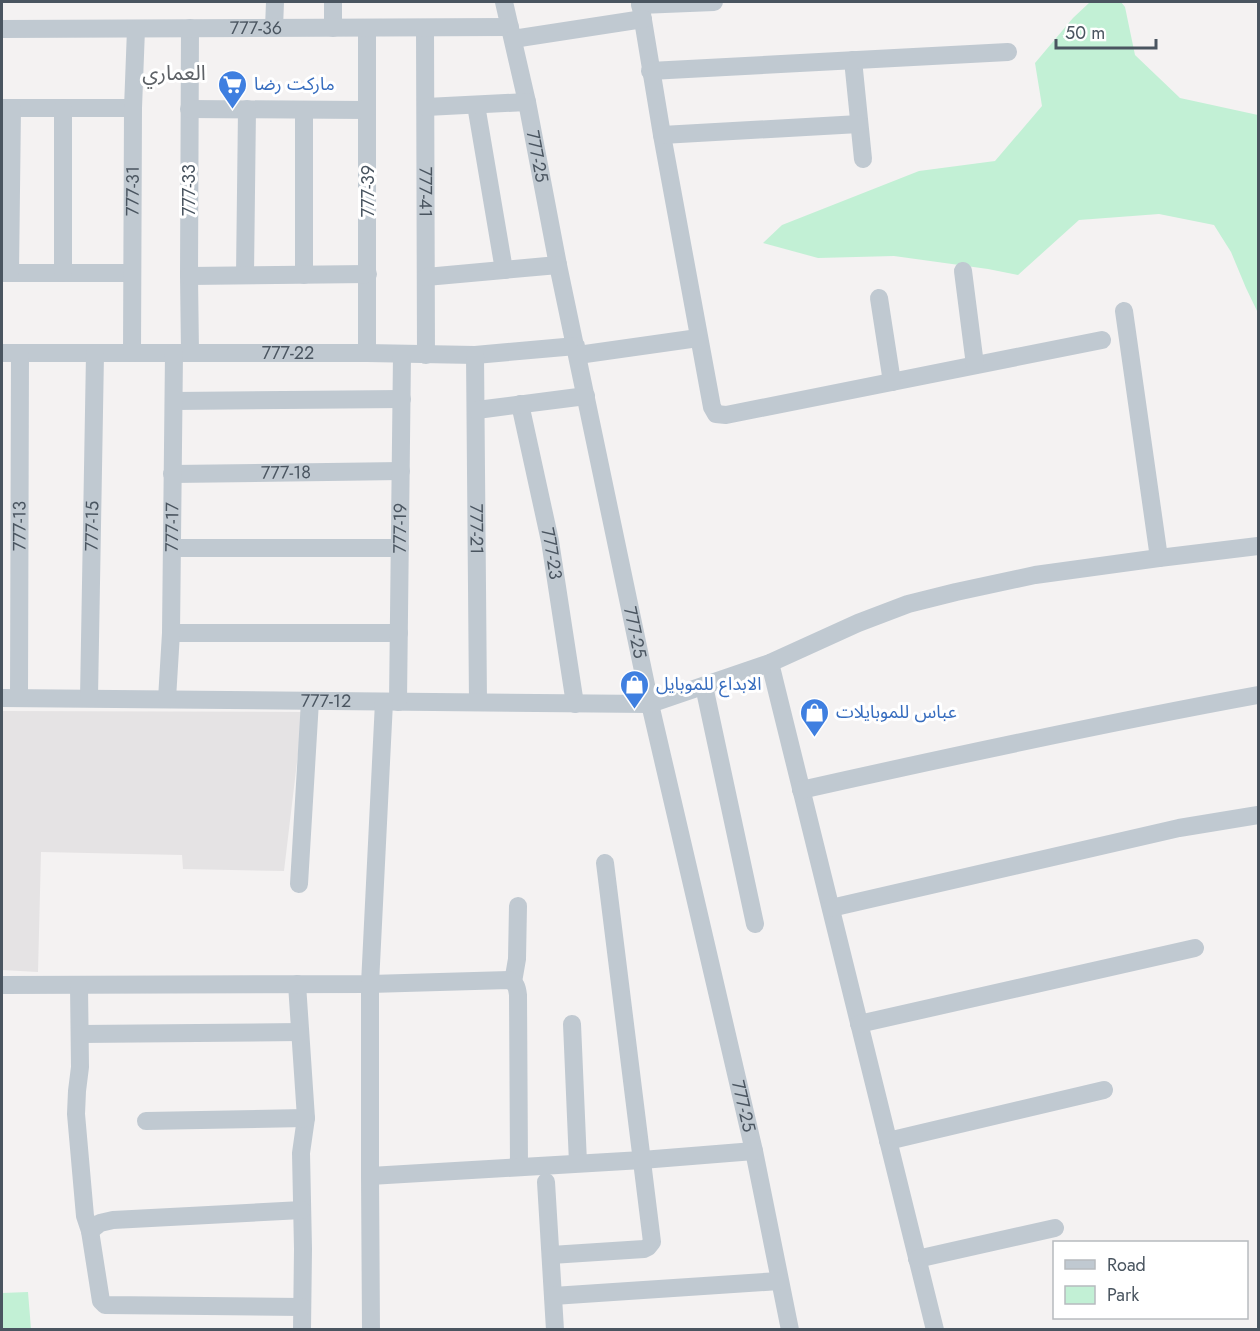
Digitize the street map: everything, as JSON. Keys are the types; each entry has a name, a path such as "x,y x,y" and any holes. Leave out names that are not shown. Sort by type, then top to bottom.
{"street":[{"path":"274,28 275,2"},
{"path":"333,2 333,28"},
{"name":"777-25","path":"504,2 527,102 558,265 650,704 754,1150 790,1329"},
{"name":"777-36","path":"2,29 425,28 512,33 641,9 714,2"},
{"path":"641,9 698,338 712,407 716,414 726,415 1102,340"},
{"name":"777-33","path":"182,353 189,276 190,28"},
{"name":"777-39","path":"367,28 368,353"},
{"name":"777-41","path":"425,28 426,355"},
{"name":"777-31","path":"132,353 133,108 136,29"},
{"path":"650,71 1008,52"},
{"path":"853,60 863,159"},
{"path":"426,107 527,102"},
{"path":"476,105 504,270"},
{"path":"132,273 6,273 7,108 133,108"},
{"path":"63,108 63,273"},
{"path":"189,109 367,110"},
{"path":"246,275 247,109"},
{"path":"304,110 304,275"},
{"path":"662,135 859,124"},
{"path":"426,277 558,265"},
{"path":"963,271 975,365"},
{"path":"189,276 368,274"},
{"path":"879,298 892,382"},
{"path":"1124,311 1159,558"},
{"name":"777-22","path":"2,353 475,355 577,350 698,338"},
{"name":"777-17","path":"166,699 171,633 174,401 182,353"},
{"name":"777-13","path":"10,698 20,354"},
{"name":"777-15","path":"89,698 95,354"},
{"name":"777-19","path":"371,1329 370,984 391,702 399,633 402,355"},
{"name":"777-21","path":"475,355 478,702"},
{"path":"477,410 586,396"},
{"path":"174,401 402,399"},
{"name":"777-23","path":"520,404 550,541 574,704"},
{"name":"777-18","path":"172,474 401,471"},
{"path":"172,548 400,548"},
{"name":"777-12","path":"10,698 650,704 770,663 858,623 908,604 1035,575 1159,558 1258,549"},
{"path":"171,633 399,633"},
{"path":"770,663 935,1329"},
{"path":"704,686 755,924"},
{"path":"801,790 1026,741 1258,695"},
{"path":"299,884 310,701"},
{"path":"831,908 1179,828 1258,815"},
{"path":"550,1255 644,1249 652,1242 605,863"},
{"path":"513,982 517,959 519,906"},
{"path":"859,1024 1195,948"},
{"path":"2,985 370,984 502,979 513,982 518,995 519,1166"},
{"path":"297,984 306,1118 301,1153 302,1329"},
{"path":"80,986 80,1067 76,1114 85,1216 90,1231 101,1301 105,1305 302,1307"},
{"path":"572,1024 578,1163"},
{"path":"80,1034 300,1032"},
{"path":"888,1141 1104,1090"},
{"path":"146,1121 306,1118"},
{"path":"370,1176 642,1160 754,1150"},
{"path":"546,1182 555,1329"},
{"path":"90,1231 100,1223 112,1220 302,1210"},
{"path":"918,1259 1055,1228"},
{"path":"553,1296 779,1281"}],"shaded area":[{"path":"2,711 303,712 284,871 183,869 182,855 41,852 38,972 2,970"}],"green space":[{"path":"1090,2 1121,2 1125,7 1135,55 1180,98 1258,115 1258,313 1231,252 1214,225 1159,214 1079,220 1018,275 894,256 818,258 763,243 782,225 919,171 995,161 1042,106 1035,63 1073,18"},
{"path":"28,1292 31,1329 2,1329 2,1293"}],"place":[{"name":"ماركت رضا","path":"233,110"},
{"name":"الابداع للموبايل","path":"635,710"},
{"name":"عباس للموبايلات","path":"815,738"}],"district":[{"name":"العماري","path":"174,73"}]}
